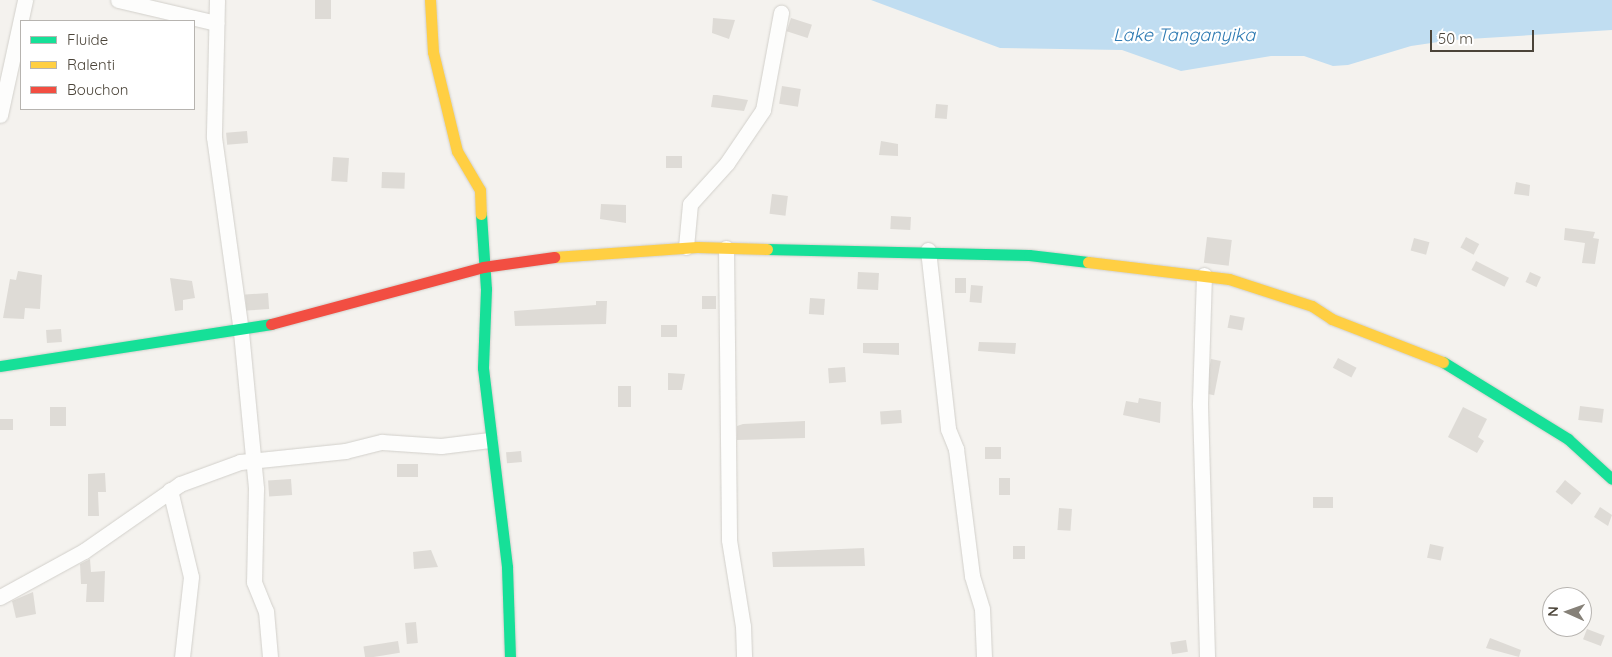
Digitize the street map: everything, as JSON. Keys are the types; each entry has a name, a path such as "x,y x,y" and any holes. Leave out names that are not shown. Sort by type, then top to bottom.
{"street":[{"path":"21,20 25,0"},
{"path":"118,0 216,23"},
{"path":"217,0 214,137 241,332 257,518 254,582 266,611 270,657"},
{"path":"430,0 433,52 457,151 480,190 484,267 483,368 490,440 507,567 510,657"},
{"path":"686,247 690,204 727,163 763,110 781,13"},
{"path":"0,115 20,23"},
{"path":"0,366 241,332 484,267 591,252 686,247 928,250 1058,257 1114,269 1204,275 1312,306 1332,319 1459,368 1568,439 1612,479"},
{"path":"726,248 729,540 744,626 744,657"},
{"path":"928,250 948,429 956,449 970,567 982,609 984,657"},
{"path":"1204,275 1200,406 1207,657"},
{"path":"0,597 84,551 170,490 240,462 252,463 382,442 441,446 490,440"},
{"path":"170,490 191,577 182,657"}],"water":[{"name":"Lake Tanganyika","path":"871,0 1612,0 1612,30 1452,40 1411,46 1348,65 1333,66 1304,56 1271,56 1181,71 1122,50 1000,48"}],"building":[{"path":"315,0 331,0 331,19 315,19"},
{"path":"713,18 735,20 729,39 712,33"},
{"path":"791,18 812,25 808,38 787,31"},
{"path":"782,86 801,89 798,107 779,104"},
{"path":"713,95 748,100 744,111 711,107"},
{"path":"936,104 948,105 947,119 935,118"},
{"path":"247,131 248,143 227,145 226,133"},
{"path":"881,141 898,144 898,156 879,155"},
{"path":"666,156 682,156 682,168 666,168"},
{"path":"333,157 349,158 347,182 331,181"},
{"path":"382,172 405,173 404,189 381,188"},
{"path":"1516,182 1530,185 1529,196 1514,194"},
{"path":"772,194 788,196 785,216 770,214"},
{"path":"601,204 626,205 626,223 600,219"},
{"path":"891,216 911,217 910,230 890,229"},
{"path":"1565,228 1595,232 1593,238 1599,239 1595,264 1582,263 1585,243 1564,240"},
{"path":"1207,237 1232,240 1229,266 1204,263"},
{"path":"1466,237 1479,244 1474,255 1460,248"},
{"path":"1414,238 1429,242 1426,255 1411,251"},
{"path":"1476,261 1509,278 1504,287 1471,270"},
{"path":"18,271 42,275 40,309 25,308 24,319 3,318 10,279 16,280"},
{"path":"858,272 879,273 878,290 857,289"},
{"path":"1530,272 1541,277 1536,287 1526,282"},
{"path":"170,278 192,281 195,298 183,300 183,310 175,311"},
{"path":"955,278 966,278 966,293 955,293"},
{"path":"971,285 983,286 981,303 970,302"},
{"path":"268,293 269,309 246,311 245,295"},
{"path":"702,296 716,296 716,309 702,309"},
{"path":"810,298 825,299 824,315 809,314"},
{"path":"596,301 607,301 606,324 515,326 514,311 596,305"},
{"path":"1230,315 1245,318 1242,331 1228,328"},
{"path":"661,325 677,325 677,337 661,337"},
{"path":"61,329 62,342 47,343 46,330"},
{"path":"979,342 1016,343 1015,354 978,351"},
{"path":"863,343 899,343 899,355 863,353"},
{"path":"1338,358 1357,368 1351,378 1333,368"},
{"path":"1211,359 1221,361 1214,395 1204,393"},
{"path":"845,367 846,382 829,383 828,368"},
{"path":"668,373 685,374 682,390 668,390"},
{"path":"618,386 631,386 631,407 618,407"},
{"path":"1139,398 1161,402 1160,423 1123,415 1126,401 1138,403"},
{"path":"1580,406 1604,409 1602,423 1578,420"},
{"path":"50,407 66,407 66,426 50,426"},
{"path":"1463,407 1487,419 1478,437 1484,441 1477,453 1448,437"},
{"path":"901,410 902,423 881,424 880,411"},
{"path":"0,419 13,419 13,430 0,430"},
{"path":"805,421 805,438 737,440 737,426 743,424"},
{"path":"985,447 1001,447 1001,459 985,459"},
{"path":"521,451 522,462 507,463 506,452"},
{"path":"397,464 418,464 418,477 397,477"},
{"path":"105,473 106,492 98,492 99,516 88,516 88,474"},
{"path":"999,478 1010,478 1010,495 999,495"},
{"path":"291,479 292,495 269,497 268,481"},
{"path":"1565,480 1581,493 1572,505 1556,492"},
{"path":"1313,497 1333,497 1333,508 1313,508"},
{"path":"1600,507 1612,515 1608,526 1594,517"},
{"path":"1059,508 1072,509 1070,531 1057,530"},
{"path":"1430,544 1444,547 1441,561 1427,558"},
{"path":"1013,546 1025,546 1025,559 1013,559"},
{"path":"864,548 865,566 773,567 772,552"},
{"path":"431,550 438,567 414,569 413,552"},
{"path":"90,559 91,572 105,571 104,602 86,602 87,584 81,584 80,564"},
{"path":"33,592 36,614 16,618 12,601"},
{"path":"416,622 418,643 407,644 405,623"},
{"path":"1592,631 1605,636 1601,646 1583,639 1584,637 1592,637"},
{"path":"1490,638 1521,650 1519,657 1486,648"},
{"path":"1186,640 1188,652 1172,654 1170,643"},
{"path":"398,641 400,653 365,657 363,646"}],"traffic: fast":[{"path":"481,214 486,289 483,368 507,567 510,657"},
{"path":"767,249 1029,255 1088,262"},
{"path":"0,366 271,324"},
{"path":"1443,362 1568,439 1612,479"}],"traffic: slow":[{"path":"430,0 433,52 457,151 480,190 481,214"},
{"path":"554,257 697,247 767,249"},
{"path":"1088,262 1229,279 1312,306 1332,319 1443,362"}],"traffic: jam":[{"path":"271,324 483,267 554,257"}]}
